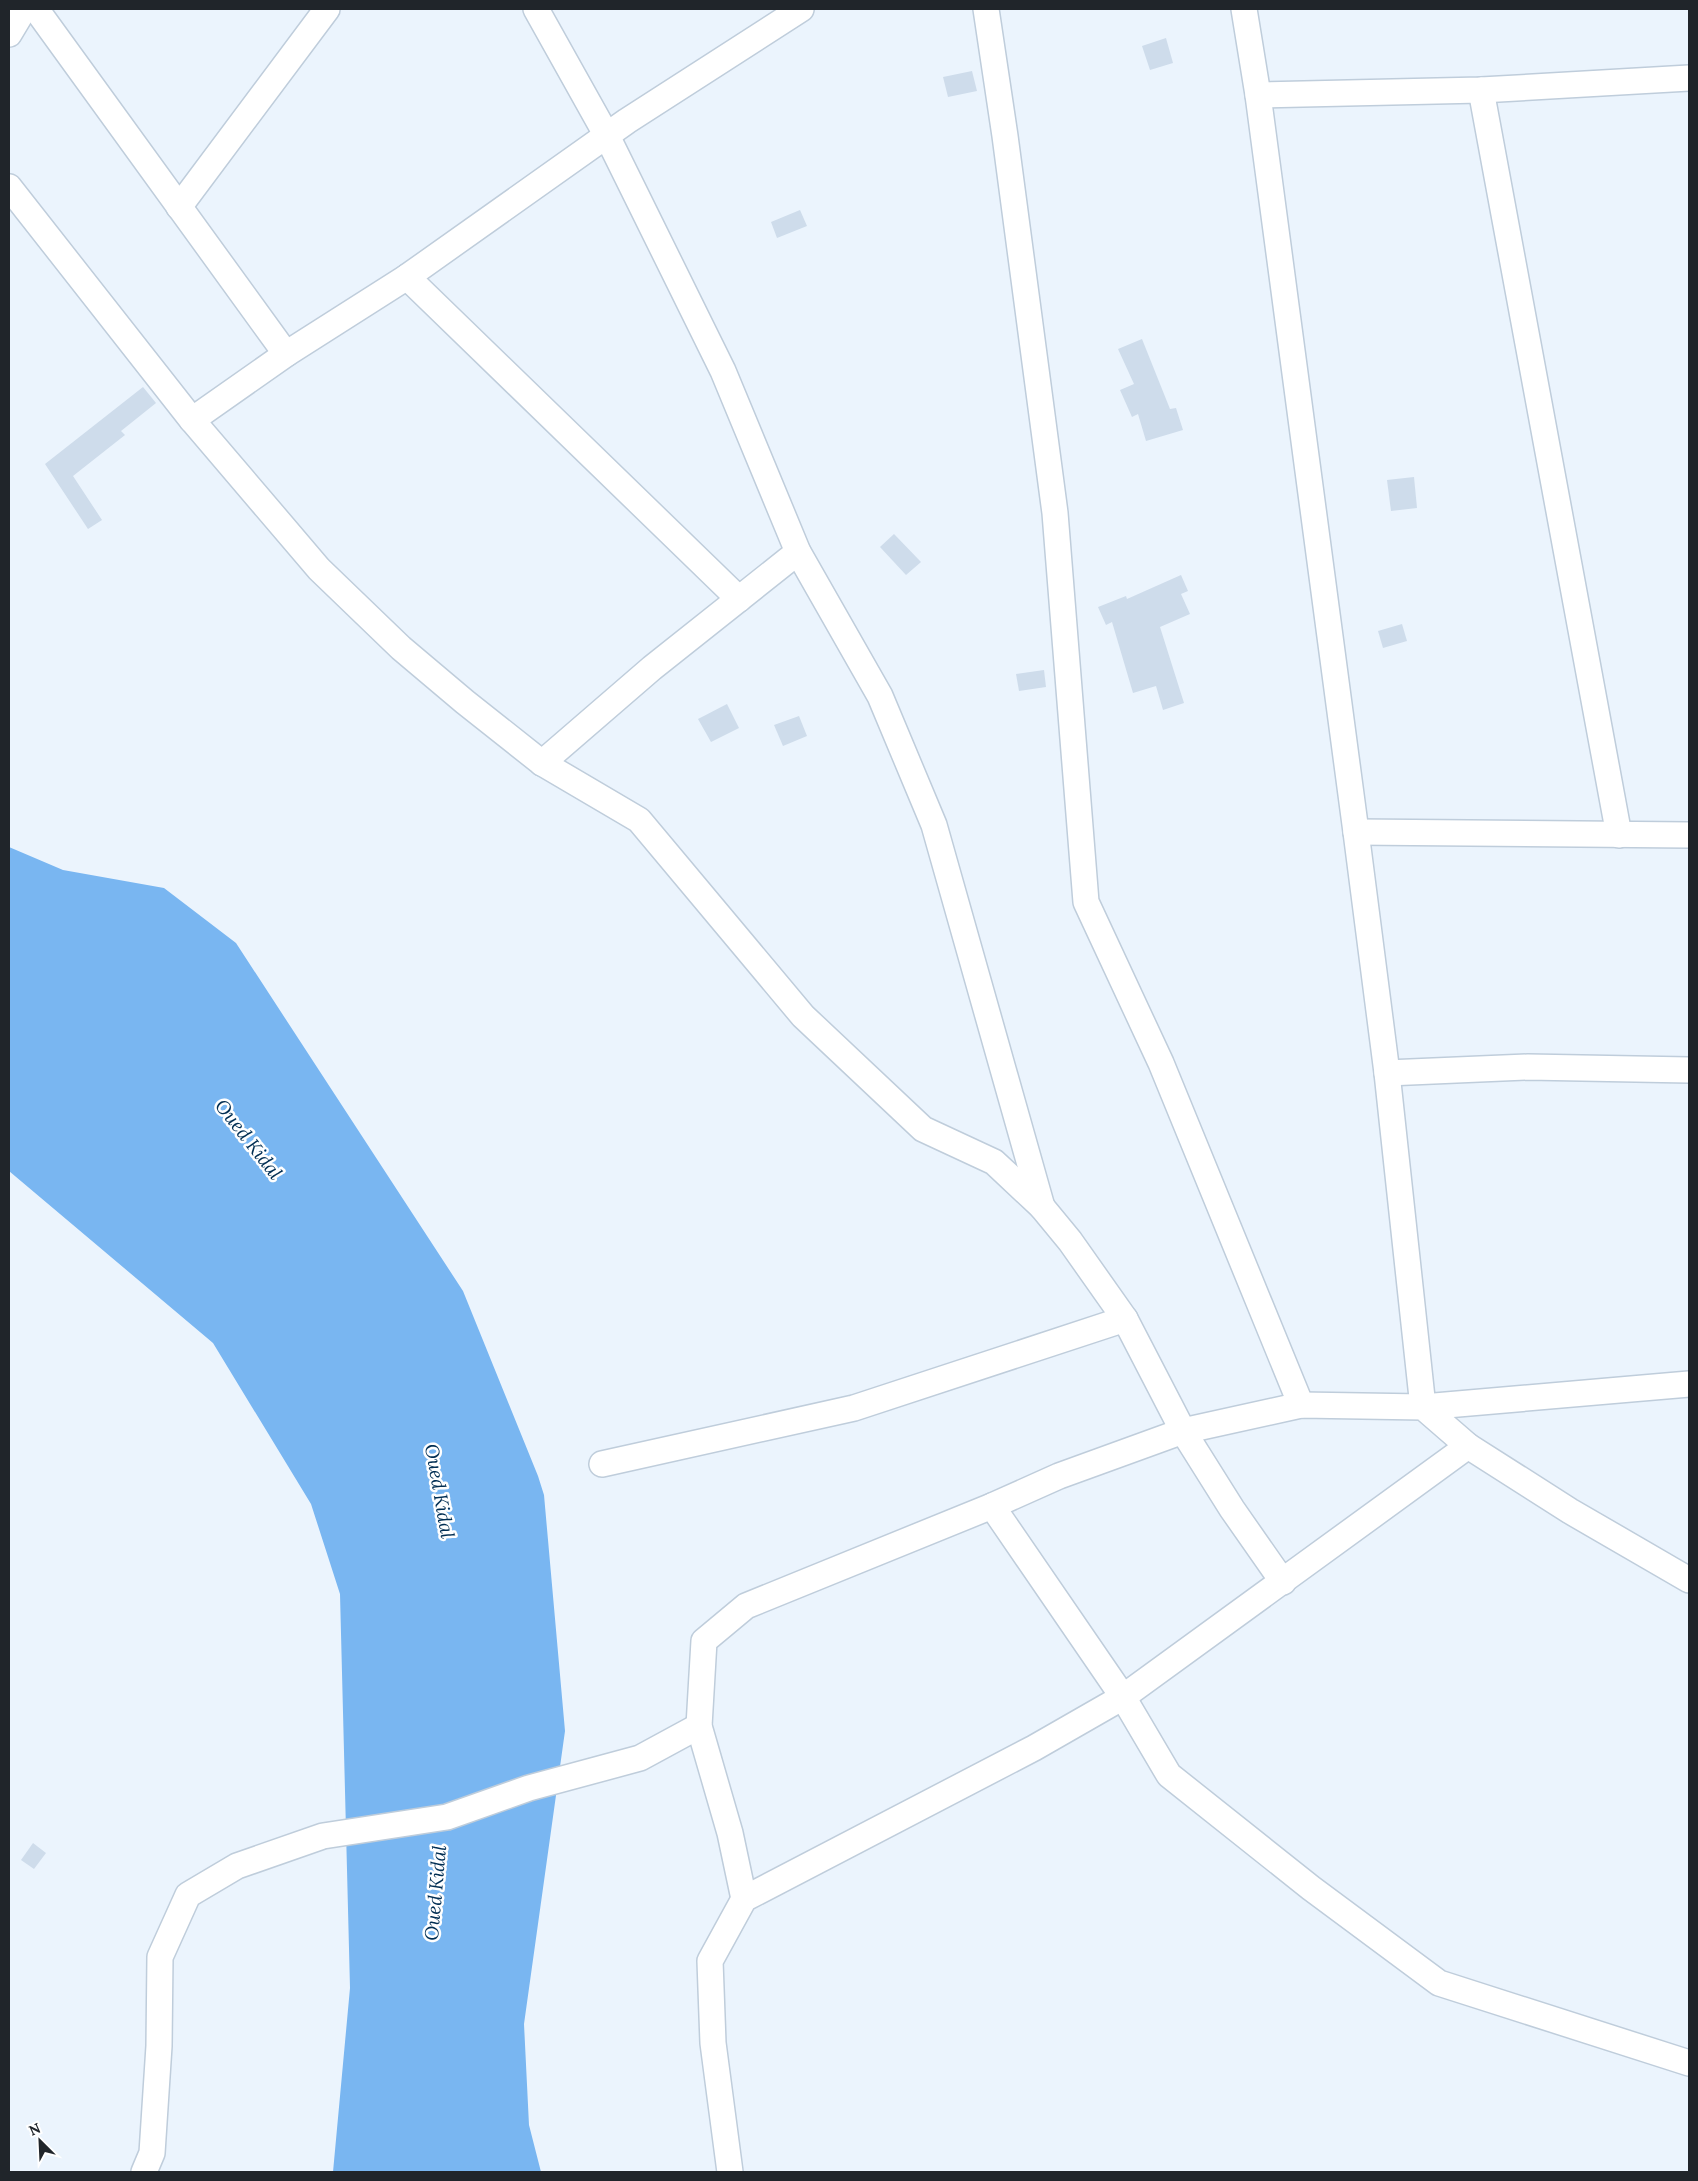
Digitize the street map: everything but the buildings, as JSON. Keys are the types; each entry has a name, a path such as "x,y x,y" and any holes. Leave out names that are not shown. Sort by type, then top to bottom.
{"street":[{"path":"9,34 24,9"},
{"path":"36,9 286,354"},
{"path":"179,207 327,9"},
{"path":"536,9 607,136 723,371 798,552 880,696 934,825 1042,1207"},
{"path":"192,420 286,354 407,277 607,136 801,9"},
{"path":"986,9 1006,136 1055,513 1086,902 1160,1062 1301,1405"},
{"path":"1244,9 1258,95 1387,1074 1423,1407 1468,1446 1570,1511 1689,1580"},
{"path":"1258,95 1482,90 1689,78"},
{"path":"1482,90 1619,835"},
{"path":"9,187 192,420 319,569 401,648 542,763 639,820 803,1016 922,1130 994,1162 1042,1207 1070,1241 1125,1318 1183,1431 1232,1508 1283,1582"},
{"path":"407,277 739,599"},
{"path":"542,763 652,668 798,552"},
{"path":"1356,832 1689,835"},
{"path":"1387,1074 1528,1067 1689,1070"},
{"path":"602,1464 854,1408 1125,1318"},
{"path":"744,1899 730,1833 699,1726 704,1641 746,1606 992,1506 1059,1476 1183,1431 1301,1405 1423,1407 1689,1384"},
{"path":"730,2172 713,2043 710,1961 744,1899 1034,1748 1123,1697 1468,1446"},
{"path":"992,1506 1123,1697 1169,1775 1311,1888 1439,1983 1689,2063"},
{"path":"144,2172 152,2153 159,2046 160,1957 188,1895 237,1866 323,1836 447,1817 529,1788 640,1758 699,1726"}],"water":[{"name":"Oued Kidal","path":"9,847 63,870 164,888 236,943 463,1291 538,1476 544,1495 565,1731 524,2024 529,2125 541,2172 333,2172 350,1988 340,1594 311,1504 213,1343 9,1171"}]}
